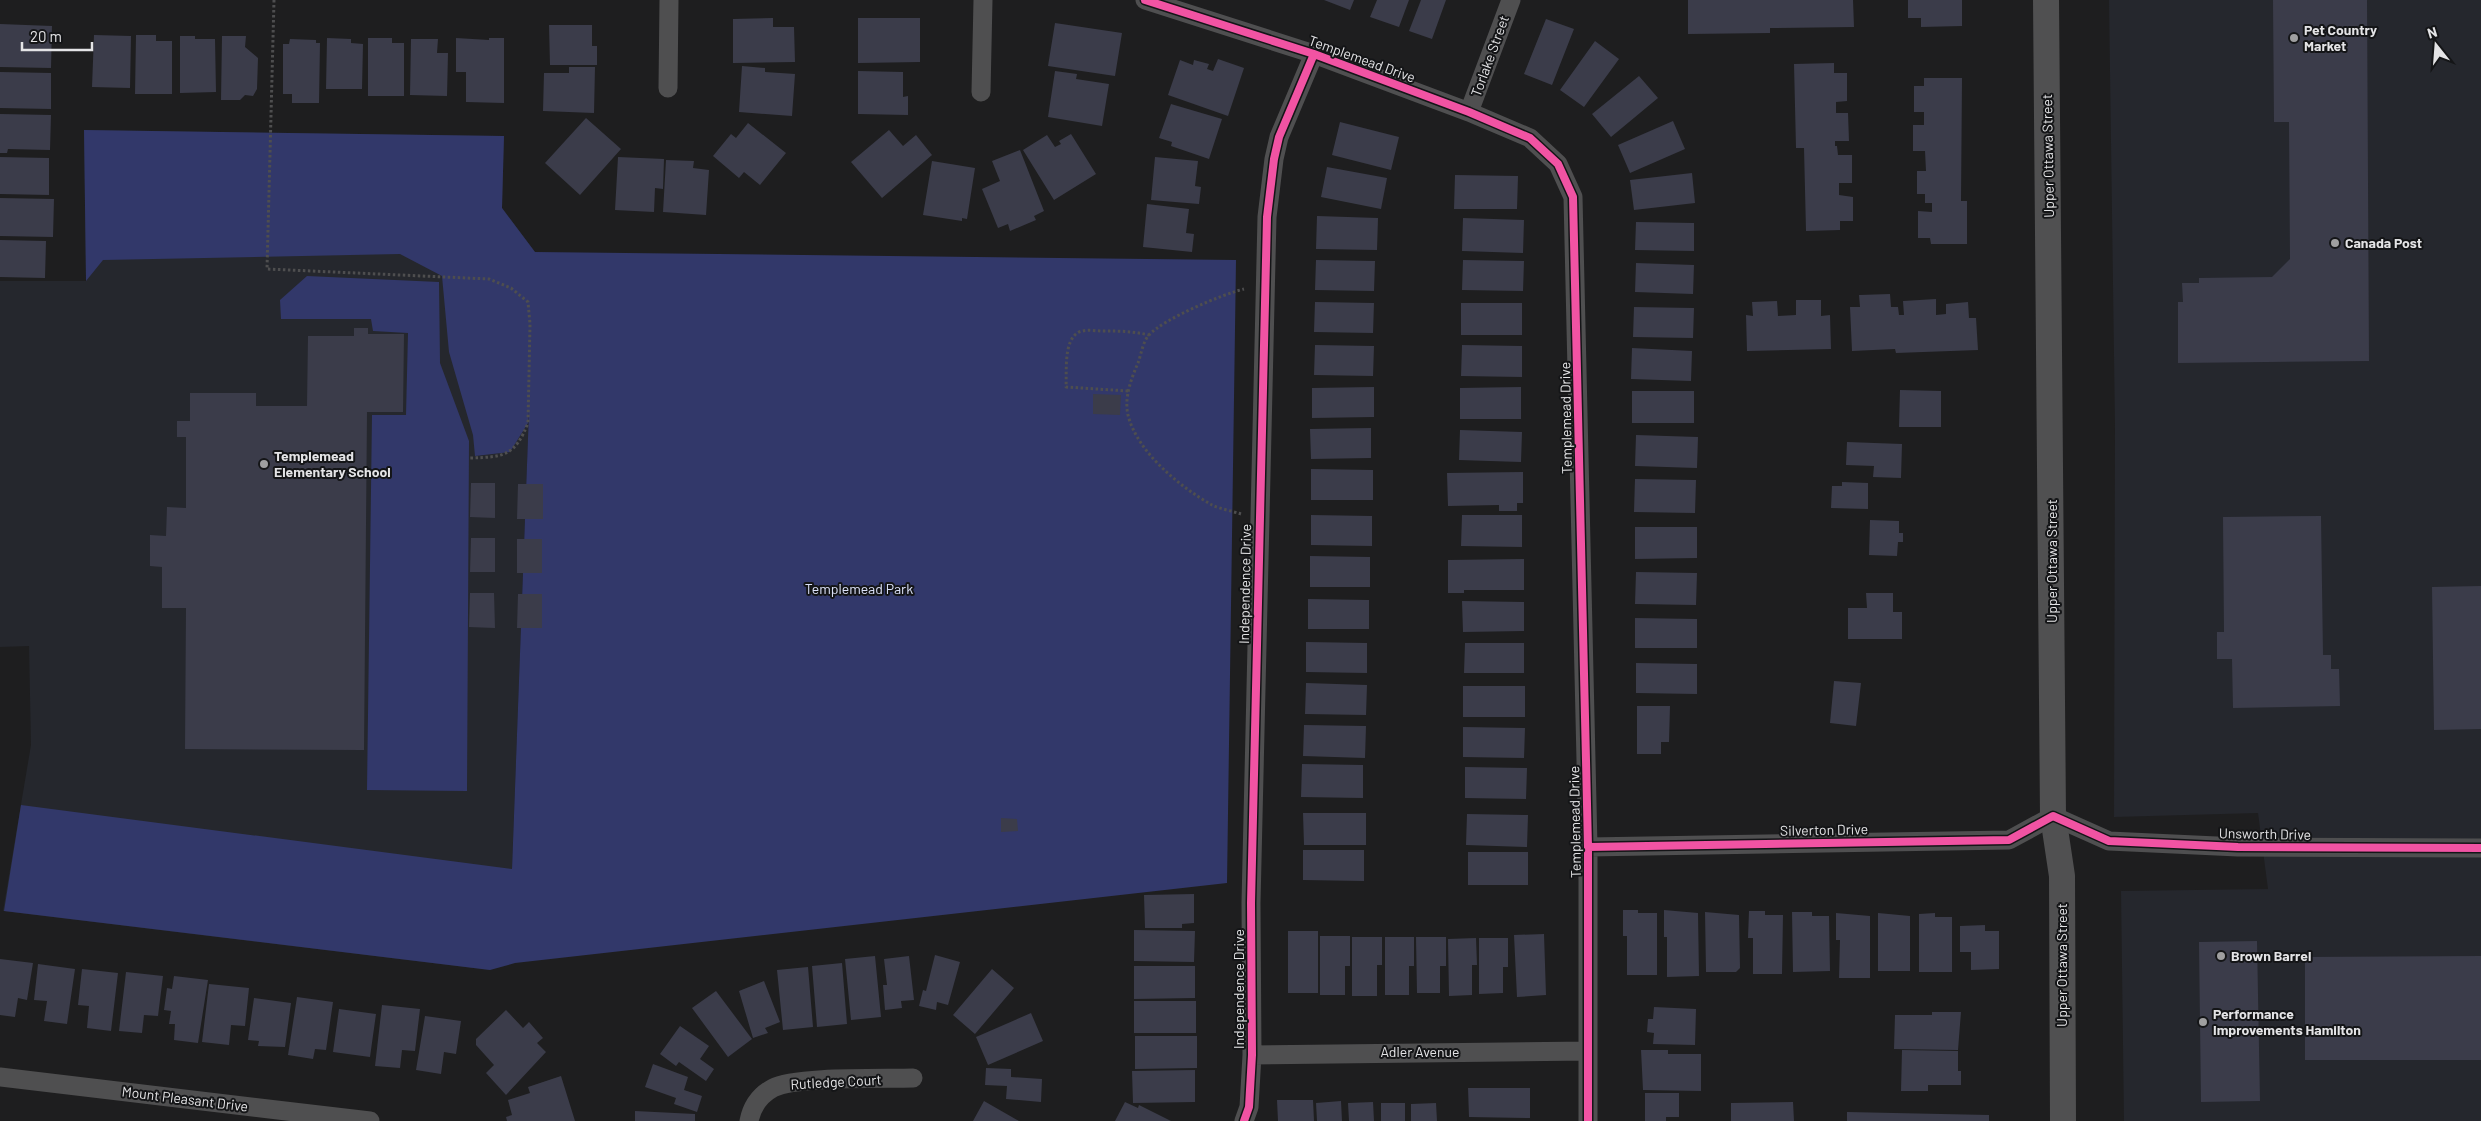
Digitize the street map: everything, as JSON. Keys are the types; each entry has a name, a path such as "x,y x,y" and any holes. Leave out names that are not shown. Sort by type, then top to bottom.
{"main road":[{"name":"Upper Ottawa Street","path":"2046,0 2053,816 2062,876 2063,1121"}],"street":[{"path":"668,88 669,0"},
{"path":"981,92 983,0"},
{"name":"Templemead Drive","path":"1145,0 1314,54 1469,112 1530,138 1558,164 1573,197 1588,847 1588,1121"},
{"name":"Torlake Street","path":"1469,112 1511,0"},
{"name":"Independence Drive","path":"1244,1121 1248,1107 1252,1054 1251,893 1267,217 1274,159 1279,137 1314,54"},
{"name":"Silverton Drive","path":"1588,847 2009,840 2053,816"},
{"name":"Unsworth Drive","path":"2053,816 2109,841 2238,847 2481,848"},
{"name":"Adler Avenue","path":"1252,1054 1588,1051"},
{"name":"Rutledge Court","path":"749,1121 754,1106 761,1096 775,1087 797,1082 913,1078"},
{"name":"Mount Pleasant Drive","path":"1,1081 370,1121"}],"path":[{"path":"274,0 268,269 488,279 511,288 528,302 530,324 528,422 523,436 510,452 500,457 470,458"},
{"path":"1259,517 1213,506 1183,486 1163,468 1143,445 1128,415 1128,391 1148,335 1177,317 1209,301 1242,290 1265,286"},
{"path":"1128,391 1066,387 1070,342 1078,333 1088,330 1126,330 1148,335"}],"shaded area":[{"path":"2109,0 2481,0 2481,1121 2124,1121 2121,891 2268,889 2258,813 2114,817 2115,426"},
{"name":"Templemead Elementary School","path":"84,130 504,136 502,208 535,252 512,869 490,970 3,911 31,745 29,646 0,647 0,281 86,281"}],"green space":[{"name":"Templemead Park","path":"84,130 504,136 502,208 535,252 1236,260 1227,883 515,963 490,970 4,911 21,805 512,869 529,411 528,423 510,452 475,456 473,435 449,352 442,276 400,254 103,260 86,281"},
{"path":"307,276 439,282 440,363 469,441 467,791 367,790 372,415 406,415 408,333 373,331 371,319 281,319 280,300"}],"building":[{"path":"1324,0 1354,0 1350,10"},
{"path":"1377,0 1409,0 1399,27 1370,17"},
{"path":"1421,0 1446,0 1432,39 1409,31"},
{"path":"1688,0 1853,0 1854,27 1770,28 1770,33 1688,34"},
{"path":"1908,0 1962,0 1962,26 1921,27 1921,18 1908,18"},
{"path":"2273,0 2367,0 2369,361 2178,363 2178,302 2183,302 2182,283 2199,283 2199,278 2272,277 2290,259 2289,122 2274,122"},
{"path":"773,18 773,27 794,27 795,62 733,63 733,19"},
{"path":"858,18 920,18 920,62 858,63"},
{"path":"1546,19 1574,29 1552,85 1524,74"},
{"path":"1055,23 1122,33 1115,76 1048,66"},
{"path":"0,24 52,26 51,68 0,67"},
{"path":"549,25 592,25 592,46 597,46 597,65 550,65"},
{"path":"94,35 131,36 130,88 92,87"},
{"path":"136,35 156,35 156,41 172,41 172,94 135,94"},
{"path":"180,36 195,36 195,39 215,39 216,92 180,93"},
{"path":"222,36 246,36 245,47 258,58 257,89 253,96 245,95 240,100 221,100"},
{"path":"327,38 351,39 351,43 363,44 362,89 326,89"},
{"path":"368,38 392,38 392,43 404,43 404,96 368,96"},
{"path":"456,38 489,40 489,38 504,38 504,103 466,102 466,72 456,72"},
{"path":"290,39 316,40 316,43 320,43 319,103 292,103 292,94 283,94 283,44 289,44"},
{"path":"411,39 438,39 437,53 448,53 447,96 410,95"},
{"path":"1595,41 1619,59 1584,107 1560,90"},
{"path":"1218,59 1244,68 1228,116 1168,95 1180,60 1193,65 1194,60 1209,64 1207,69 1213,71"},
{"path":"1834,63 1834,73 1847,73 1847,101 1836,102 1836,113 1848,113 1849,141 1835,141 1835,146 1837,146 1838,155 1852,155 1852,183 1839,183 1839,195 1853,197 1853,221 1840,221 1840,230 1806,231 1804,148 1796,148 1794,64"},
{"path":"742,66 765,68 765,72 795,74 792,116 739,112"},
{"path":"569,67 595,67 594,113 543,111 544,73 569,73"},
{"path":"858,71 903,72 903,97 908,96 908,115 858,114"},
{"path":"1055,71 1077,74 1076,79 1109,84 1102,126 1048,117"},
{"path":"0,72 51,73 51,109 0,108"},
{"path":"1639,76 1658,98 1611,137 1592,114"},
{"path":"1924,78 1962,78 1961,201 1967,201 1967,244 1931,244 1930,238 1918,238 1918,211 1932,212 1932,203 1925,203 1925,194 1917,194 1917,171 1926,171 1925,151 1913,151 1913,125 1924,125 1924,112 1914,112 1914,86 1924,86"},
{"path":"1171,104 1222,119 1209,159 1171,146 1172,142 1159,138"},
{"path":"0,114 51,115 50,150 8,149 7,153 0,153"},
{"path":"586,118 621,149 580,195 545,163"},
{"path":"1673,121 1685,149 1630,173 1618,145"},
{"path":"1340,122 1399,137 1391,170 1332,155"},
{"path":"748,123 786,153 760,185 744,172 739,178 713,156 731,134 736,138"},
{"path":"889,130 903,146 916,135 932,155 882,198 851,162"},
{"path":"1071,134 1096,174 1054,200 1023,150 1047,135 1055,147 1061,144 1059,141"},
{"path":"1020,150 1044,211 1034,216 1036,220 1010,231 1008,224 998,228 982,189 1000,181 992,161"},
{"path":"0,157 49,158 49,195 0,194"},
{"path":"618,157 664,159 663,189 655,188 654,212 615,210"},
{"path":"1155,157 1198,161 1195,186 1201,187 1199,204 1151,200"},
{"path":"666,160 694,161 693,168 709,170 706,215 663,212"},
{"path":"932,161 975,168 967,219 962,218 962,221 923,215"},
{"path":"1327,167 1387,178 1381,209 1321,197"},
{"path":"1692,173 1695,203 1634,210 1630,180"},
{"path":"1455,175 1518,176 1517,209 1454,209"},
{"path":"0,198 54,199 53,237 0,236"},
{"path":"1147,204 1189,209 1186,233 1194,234 1192,252 1143,247"},
{"path":"1317,216 1378,218 1377,250 1316,249"},
{"path":"1463,218 1524,220 1523,253 1462,251"},
{"path":"1636,222 1694,223 1694,251 1635,250"},
{"path":"0,240 46,241 45,278 0,277"},
{"path":"1316,260 1375,261 1374,291 1315,290"},
{"path":"1463,260 1524,261 1523,291 1462,290"},
{"path":"1636,263 1694,265 1693,294 1635,292"},
{"path":"1890,294 1891,307 1898,307 1899,315 1904,315 1903,301 1936,299 1936,315 1946,314 1946,304 1968,302 1969,318 1976,318 1978,350 1896,353 1895,349 1852,351 1850,307 1860,307 1859,295"},
{"path":"1796,300 1821,300 1821,316 1830,315 1831,349 1747,351 1746,315 1753,316 1752,302 1777,301 1778,316 1796,315"},
{"path":"1315,302 1374,303 1373,333 1314,332"},
{"path":"1461,303 1522,303 1522,335 1461,335"},
{"path":"1634,307 1694,308 1693,338 1633,337"},
{"path":"354,328 368,328 368,334 404,334 403,412 367,412 364,750 185,749 186,608 162,608 162,567 150,566 150,535 166,536 167,507 186,508 186,437 177,437 177,421 190,421 190,393 256,393 256,406 307,406 308,336 354,336"},
{"path":"1315,345 1374,346 1373,376 1314,375"},
{"path":"1462,345 1522,346 1522,377 1461,376"},
{"path":"1632,348 1692,351 1691,381 1631,379"},
{"path":"1374,387 1374,417 1312,418 1312,388"},
{"path":"1521,387 1521,419 1460,419 1460,388"},
{"path":"1900,390 1941,391 1941,427 1899,427"},
{"path":"1632,391 1694,391 1694,423 1632,423"},
{"path":"1093,394 1121,395 1120,415 1093,414"},
{"path":"1371,428 1371,458 1311,459 1310,429"},
{"path":"1460,430 1522,432 1521,462 1459,460"},
{"path":"1636,435 1698,437 1697,468 1635,466"},
{"path":"1847,442 1902,444 1901,478 1873,477 1874,466 1846,465"},
{"path":"1311,469 1373,470 1373,500 1311,500"},
{"path":"1523,472 1523,503 1517,503 1517,511 1499,511 1499,505 1448,506 1447,473"},
{"path":"1635,479 1696,480 1695,513 1634,512"},
{"path":"1842,482 1868,483 1868,509 1831,508 1832,486 1842,486"},
{"path":"471,483 495,483 495,518 470,517"},
{"path":"518,484 543,484 543,519 517,519"},
{"path":"1311,515 1372,516 1372,546 1311,545"},
{"path":"1462,515 1522,515 1522,547 1461,546"},
{"path":"2321,516 2323,655 2331,655 2331,669 2339,669 2340,706 2233,708 2232,659 2217,659 2217,632 2224,632 2223,517"},
{"path":"1870,520 1899,521 1899,533 1903,533 1903,542 1898,542 1897,556 1869,555"},
{"path":"1635,527 1697,527 1697,558 1635,559"},
{"path":"471,538 495,538 495,572 470,572"},
{"path":"517,539 542,539 542,573 517,573"},
{"path":"1310,556 1370,557 1370,587 1310,587"},
{"path":"1524,559 1524,590 1464,590 1464,593 1448,593 1448,560"},
{"path":"1636,572 1697,573 1696,605 1635,604"},
{"path":"2481,586 2481,729 2434,730 2432,587"},
{"path":"470,593 494,593 495,628 469,627"},
{"path":"1866,593 1893,593 1893,612 1902,612 1902,639 1848,639 1848,608 1867,608"},
{"path":"518,594 542,594 542,628 517,628"},
{"path":"1308,599 1369,600 1369,629 1308,629"},
{"path":"1462,601 1524,602 1524,631 1463,632"},
{"path":"1635,618 1697,619 1697,648 1635,648"},
{"path":"1306,642 1367,643 1367,673 1306,672"},
{"path":"1465,643 1524,643 1524,673 1464,673"},
{"path":"1636,663 1697,664 1697,694 1636,693"},
{"path":"1834,681 1861,683 1856,726 1830,723"},
{"path":"1306,683 1367,685 1366,715 1305,714"},
{"path":"1463,686 1525,686 1525,717 1463,717"},
{"path":"1637,706 1670,706 1669,742 1661,742 1661,754 1637,754"},
{"path":"1304,725 1366,726 1365,758 1303,756"},
{"path":"1463,727 1525,728 1524,758 1463,757"},
{"path":"1302,764 1363,765 1363,798 1301,797"},
{"path":"1465,767 1527,768 1526,799 1465,798"},
{"path":"1303,813 1366,813 1366,845 1304,845"},
{"path":"1467,814 1528,815 1527,847 1466,845"},
{"path":"1001,818 1017,819 1018,831 1001,832"},
{"path":"1303,850 1364,850 1364,881 1303,880"},
{"path":"1468,852 1528,852 1528,885 1468,885"},
{"path":"1194,894 1194,923 1182,924 1182,928 1145,928 1144,895"},
{"path":"1623,910 1638,910 1638,913 1657,913 1657,975 1627,975 1627,936 1623,936"},
{"path":"1664,910 1698,913 1699,976 1667,977 1667,937 1664,937"},
{"path":"1749,911 1765,911 1765,915 1783,915 1782,974 1753,974 1753,938 1748,938"},
{"path":"1705,912 1739,915 1740,968 1736,972 1706,972"},
{"path":"1792,912 1812,912 1812,916 1829,916 1830,971 1793,972"},
{"path":"1836,913 1870,916 1870,978 1839,978 1840,940 1836,940"},
{"path":"1878,913 1910,916 1910,971 1878,971"},
{"path":"1935,913 1935,917 1952,917 1952,972 1919,972 1919,914"},
{"path":"1985,925 1985,931 1999,931 1999,969 1971,970 1971,952 1960,952 1960,926"},
{"path":"1134,930 1195,931 1194,962 1134,961"},
{"path":"1288,931 1318,931 1318,993 1288,993"},
{"path":"1544,934 1546,995 1517,997 1514,935"},
{"path":"1320,936 1350,936 1350,966 1345,966 1345,995 1320,995"},
{"path":"1352,937 1382,937 1382,965 1377,965 1377,996 1352,996"},
{"path":"1385,937 1414,937 1414,966 1409,966 1409,995 1385,995"},
{"path":"1416,937 1446,937 1446,966 1440,966 1440,993 1417,993"},
{"path":"1476,938 1477,965 1472,965 1472,995 1449,996 1448,939"},
{"path":"1479,938 1508,938 1508,967 1503,967 1503,993 1479,994"},
{"path":"2257,941 2260,1101 2201,1102 2199,942"},
{"path":"935,955 960,962 948,1005 937,1002 936,1010 919,1006 923,990 926,991"},
{"path":"875,956 881,1017 851,1020 845,959"},
{"path":"909,956 914,1000 901,1001 902,1008 885,1010 883,985 887,985 884,959"},
{"path":"2481,956 2481,1060 2305,1060 2305,957"},
{"path":"0,959 33,963 27,1000 18,998 15,1017 0,1015"},
{"path":"842,963 847,1024 817,1027 812,966"},
{"path":"38,964 75,969 67,1024 44,1021 47,1001 34,1000"},
{"path":"1134,966 1195,966 1195,998 1134,999"},
{"path":"808,967 813,1027 783,1030 777,970"},
{"path":"82,969 118,973 111,1031 87,1028 89,1006 78,1005"},
{"path":"992,969 1014,988 975,1034 953,1015"},
{"path":"126,972 163,976 158,1016 144,1015 142,1033 119,1031"},
{"path":"174,976 208,980 198,1043 174,1040 175,1024 169,1024 171,1011 164,1010 167,988 172,989"},
{"path":"764,981 780,1022 765,1028 768,1033 753,1038 739,991"},
{"path":"209,984 249,988 245,1026 231,1025 229,1045 202,1042"},
{"path":"716,991 752,1039 728,1057 692,1008"},
{"path":"297,997 333,1002 326,1050 315,1049 313,1059 288,1055"},
{"path":"254,998 291,1003 285,1047 258,1046 259,1041 248,1040"},
{"path":"1134,1001 1196,1001 1196,1033 1134,1033"},
{"path":"382,1005 420,1009 415,1051 402,1050 400,1068 375,1066"},
{"path":"1654,1007 1696,1009 1695,1045 1653,1044 1654,1033 1647,1032 1648,1019 1653,1019"},
{"path":"339,1009 376,1014 370,1057 333,1052"},
{"path":"506,1010 523,1028 529,1022 543,1038 537,1043 546,1052 506,1095 486,1073 494,1065 476,1045 476,1039"},
{"path":"1932,1012 1961,1012 1958,1050 1894,1049 1895,1015 1932,1015"},
{"path":"1031,1013 1043,1041 988,1065 976,1037"},
{"path":"425,1016 461,1021 456,1054 444,1052 441,1074 416,1070"},
{"path":"680,1026 709,1046 700,1059 714,1069 706,1081 679,1062 676,1066 660,1054"},
{"path":"1135,1036 1197,1036 1197,1068 1135,1069"},
{"path":"1641,1050 1668,1050 1668,1054 1701,1054 1701,1091 1643,1090"},
{"path":"1902,1050 1958,1051 1958,1071 1961,1071 1961,1085 1928,1085 1928,1091 1901,1091"},
{"path":"653,1064 688,1077 684,1090 702,1096 697,1112 674,1104 676,1098 645,1087"},
{"path":"986,1068 1011,1069 1011,1077 1042,1079 1041,1102 1006,1099 1007,1086 985,1085"},
{"path":"1195,1070 1195,1102 1133,1103 1132,1071"},
{"path":"561,1076 575,1121 507,1121 506,1117 512,1115 508,1100 530,1093 528,1087"},
{"path":"1468,1088 1530,1088 1530,1118 1469,1117"},
{"path":"1645,1093 1679,1093 1679,1117 1666,1117 1666,1121 1645,1121"},
{"path":"1277,1100 1313,1100 1314,1121 1278,1121"},
{"path":"984,1101 1019,1121 973,1121"},
{"path":"1341,1101 1342,1121 1317,1121 1316,1103"},
{"path":"1125,1102 1138,1108 1139,1105 1171,1121 1115,1121"},
{"path":"1373,1102 1374,1121 1349,1121 1348,1103"},
{"path":"1793,1102 1794,1121 1731,1121 1731,1103"},
{"path":"1381,1103 1405,1103 1405,1121 1381,1121"},
{"path":"1436,1103 1437,1121 1411,1121 1411,1104"},
{"path":"635,1111 695,1114 695,1121 635,1121"},
{"path":"1847,1112 1989,1115 1989,1121 1847,1121"}],"cycle path":[{"path":"1145,0 1314,54 1469,112 1530,138 1558,164 1573,197 1588,847 1588,1121"},
{"path":"1244,1121 1249,1107 1252,1055 1251,903 1267,217 1274,159 1279,137 1314,54"},
{"path":"1588,847 2009,840 2053,816 2109,841 2238,847 2481,848"}],"place":[{"name":"Pet Country Market","path":"2294,38"},
{"name":"Canada Post","path":"2335,243"},
{"name":"Templemead Elementary School","path":"264,464"},
{"name":"Brown Barrel","path":"2221,956"},
{"name":"Performance Improvements Hamilton","path":"2203,1022"}]}
